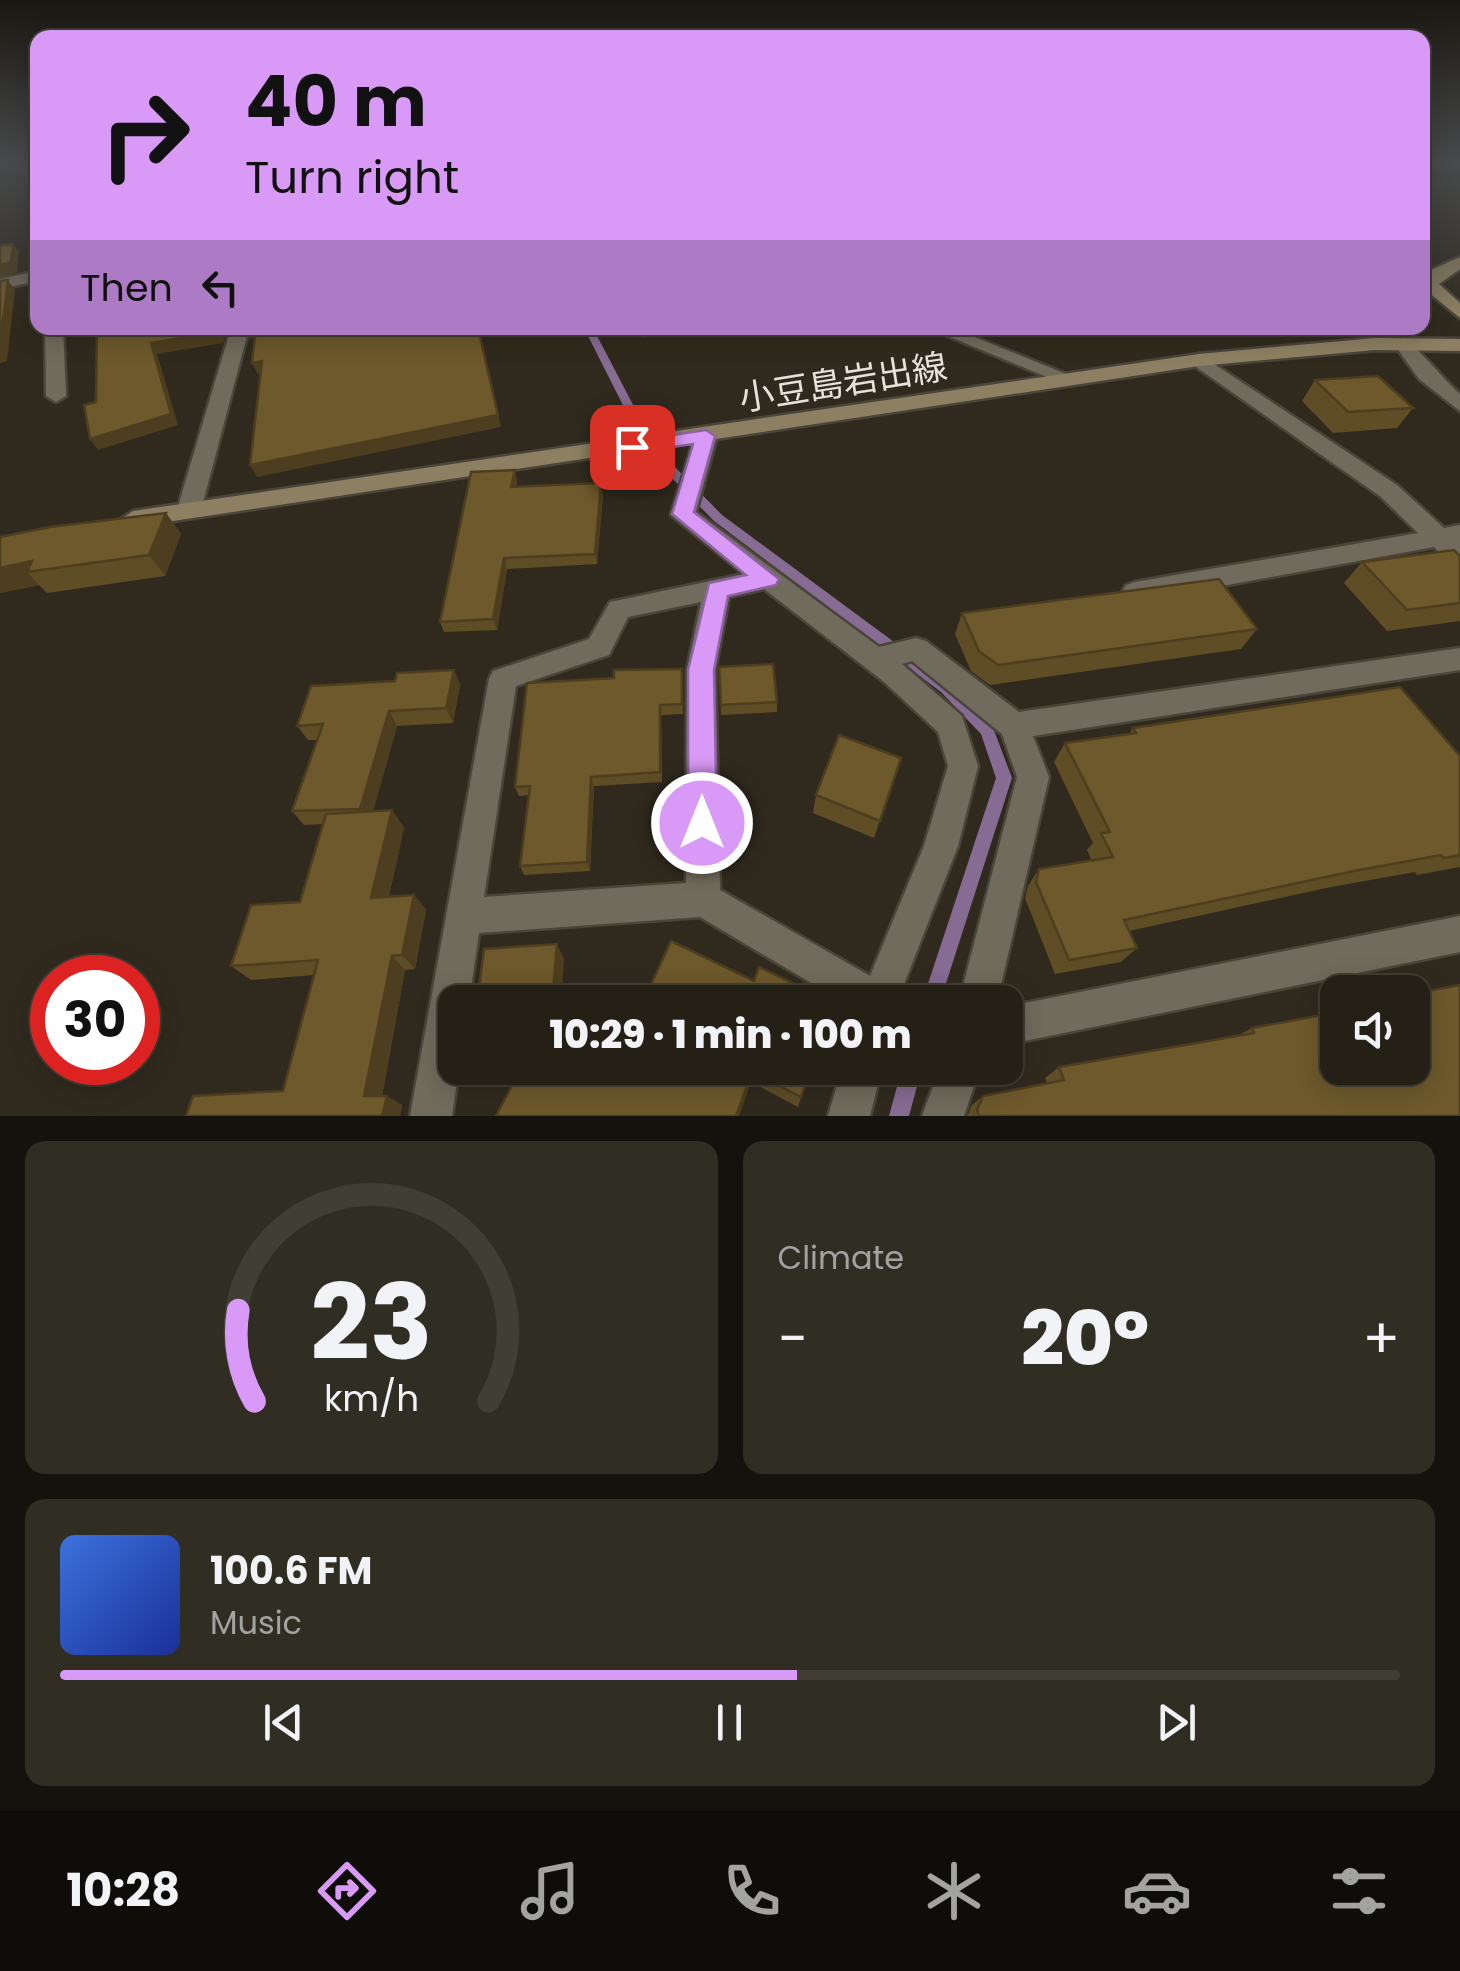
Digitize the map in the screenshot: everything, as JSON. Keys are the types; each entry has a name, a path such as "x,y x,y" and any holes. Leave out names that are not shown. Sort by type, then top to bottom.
{"main road":[{"path":"1460,262 1437,274 1430,285 1460,313"},
{"path":"1444,298 1460,286"},
{"name":"小豆島岩出線","path":"114,522 1198,360 1403,344 1460,345"}],"street":[{"path":"0,284 30,278"},
{"path":"1430,294 1444,298"},
{"path":"54,335 56,396"},
{"path":"189,510 238,335"},
{"path":"954,335 1071,380"},
{"path":"1403,344 1426,375 1460,405"},
{"path":"1198,360 1448,535 1460,558"},
{"path":"706,436 683,514 875,660 952,725 963,766 941,846 885,985"},
{"path":"1126,594 1448,535"},
{"path":"432,1116 503,679 599,647 619,608 768,579"},
{"path":"704,899 701,670 717,589"},
{"path":"875,660 916,649 1014,726 1033,778 982,985"},
{"path":"1014,726 1460,659"},
{"path":"464,916 704,899 849,985"},
{"path":"1023,1022 1460,934"},
{"path":"849,1116 857,1085"},
{"path":"943,1116 954,1085"}],"building":[{"path":"13,244 11,262 0,265 0,246"},
{"path":"8,280 0,346 0,281"},
{"path":"97,335 199,335 151,343 171,414 90,439 84,405 96,402"},
{"path":"255,335 480,335 498,415 250,465 262,361 252,363"},
{"path":"1378,376 1413,408 1348,412 1315,380"},
{"path":"515,470 511,487 601,483 595,554 504,558 493,619 440,622 471,472"},
{"path":"166,513 149,555 27,572 32,561 0,568 0,537"},
{"path":"1454,550 1460,556 1460,603 1407,610 1362,562"},
{"path":"1219,579 1257,629 998,665 979,651 962,613"},
{"path":"773,664 777,702 721,705 719,667"},
{"path":"682,669 682,704 660,705 660,772 591,777 587,862 520,866 530,786 515,787 527,683 614,678 614,670"},
{"path":"454,670 446,708 389,711 360,809 292,811 323,724 297,726 311,686 395,681 397,673"},
{"path":"1400,687 1460,756 1460,855 1354,871 1124,920 1137,948 1069,960 1036,882 1039,869 1113,857 1101,833 1110,832 1065,743 1136,733 1133,728"},
{"path":"839,735 901,758 880,821 816,795"},
{"path":"392,810 371,898 414,895 402,955 392,956 364,1096 387,1096 382,1116 186,1116 193,1096 283,1091 318,960 231,966 251,905 300,902 326,814"},
{"path":"671,941 754,981 759,967 797,985 651,985"},
{"path":"557,944 553,985 479,985 484,949"},
{"path":"1460,985 1460,1116 979,1116 977,1110 983,1096 1064,1080 1059,1067 1254,1033 1252,1028 1320,1015 1320,1085 1430,1085 1430,991"},
{"path":"512,1085 747,1085 736,1116 496,1116"},
{"path":"777,1085 805,1085 801,1097"}],"waterway":[{"path":"592,335 637,423 669,468 718,518 946,688 987,730 1004,778 937,985"},
{"path":"899,1116 907,1085"}],"route":[{"path":"632,447 706,436 683,514 768,579 717,589 701,670 702,823"}]}
